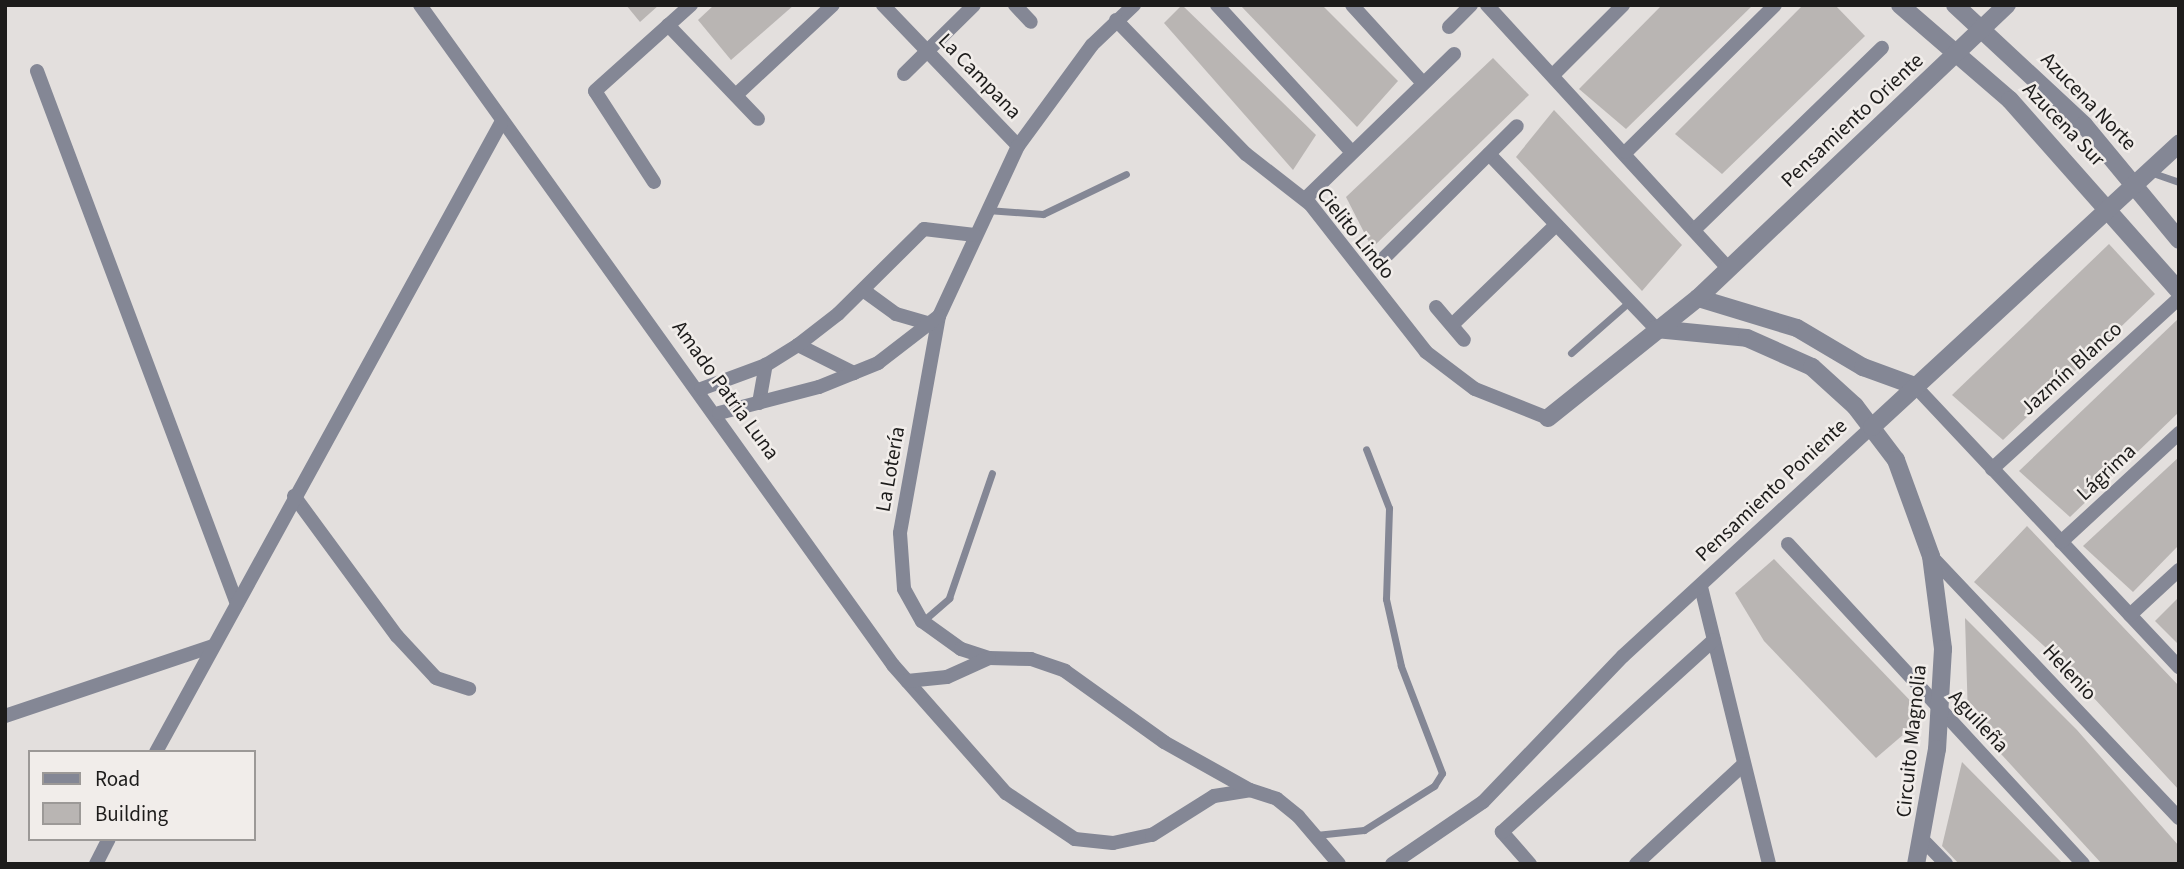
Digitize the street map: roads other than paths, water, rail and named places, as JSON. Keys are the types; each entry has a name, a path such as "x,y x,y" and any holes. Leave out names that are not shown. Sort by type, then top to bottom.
{"street":[{"name":"Amado Patria Luna","path":"420,5 501,123 719,413 907,681 1006,793 1075,839 1113,843 1152,835 1214,796 1250,790"},
{"path":"654,182 595,91 691,5"},
{"path":"736,95 833,5"},
{"name":"La Campana","path":"883,5 1018,146"},
{"path":"904,74 974,5"},
{"path":"1016,5 1031,22"},
{"name":"La Lotería","path":"1134,5 1116,20 1018,146 935,320 900,533 904,589 922,621 961,649 989,658 1031,659 1065,671 1164,742 1250,790"},
{"path":"1217,5 1350,151"},
{"path":"1352,5 1422,82"},
{"path":"1449,27 1471,5"},
{"path":"1487,5 1696,228 1729,269"},
{"path":"1554,74 1623,5"},
{"path":"1626,152 1775,5"},
{"name":"Azucena Sur","path":"1900,5 1959,51 2111,208 2179,291"},
{"name":"Azucena Norte","path":"1955,5 2136,185 2179,240"},
{"name":"Pensamiento Oriente","path":"1548,418 1698,298 2007,5"},
{"name":"Cielito Lindo","path":"1116,20 1246,154 1305,199 1426,352 1475,389 1548,418"},
{"path":"668,25 758,119"},
{"path":"1696,228 1882,48"},
{"path":"1305,199 1350,151 1454,54"},
{"path":"37,71 237,604"},
{"path":"157,750 294,496 501,123"},
{"path":"1384,258 1517,126"},
{"name":"Pensamiento Poniente","path":"1392,864 1483,802 1545,731 2179,144"},
{"path":"1489,153 1656,329"},
{"path":"1452,325 1556,225"},
{"path":"701,389 766,365 798,345 863,290 924,229 975,235"},
{"path":"863,290 896,314 935,320"},
{"path":"1698,298 1797,328 1863,367 1915,386 2179,667"},
{"name":"Jazmín Blanco","path":"1992,469 2179,298"},
{"path":"1436,307 1464,340"},
{"path":"719,413 853,373 935,320"},
{"name":"Circuito Magnolia","path":"1656,329 1747,338 1786,353 1836,386 1872,427 1896,460 1931,556 1943,649 1941,712 1916,864"},
{"path":"798,345 853,373"},
{"path":"759,403 766,365"},
{"name":"Lágrima","path":"2062,542 2179,433"},
{"path":"294,496 397,636 436,678 470,689"},
{"name":"Aguileña","path":"1788,544 2083,864"},
{"name":"Helenio","path":"1931,556 2179,818"},
{"path":"2130,615 2179,570"},
{"path":"1701,587 1769,864"},
{"path":"1530,864 1502,832 1714,640"},
{"path":"5,716 213,646"},
{"path":"907,681 947,677 989,658"},
{"path":"1636,864 1744,764"},
{"path":"1250,790 1277,799 1316,835 1339,864"},
{"path":"1922,839 1946,864"},
{"path":"96,864 108,841"}],"lane":[{"path":"2150,172 2179,182"},
{"path":"987,210 1043,214 1126,174"},
{"path":"1572,354 1629,302"},
{"path":"1316,835 1364,830 1434,786 1442,773 1401,666 1386,599 1390,508 1366,449"},
{"path":"922,621 949,598 992,473"}]}
